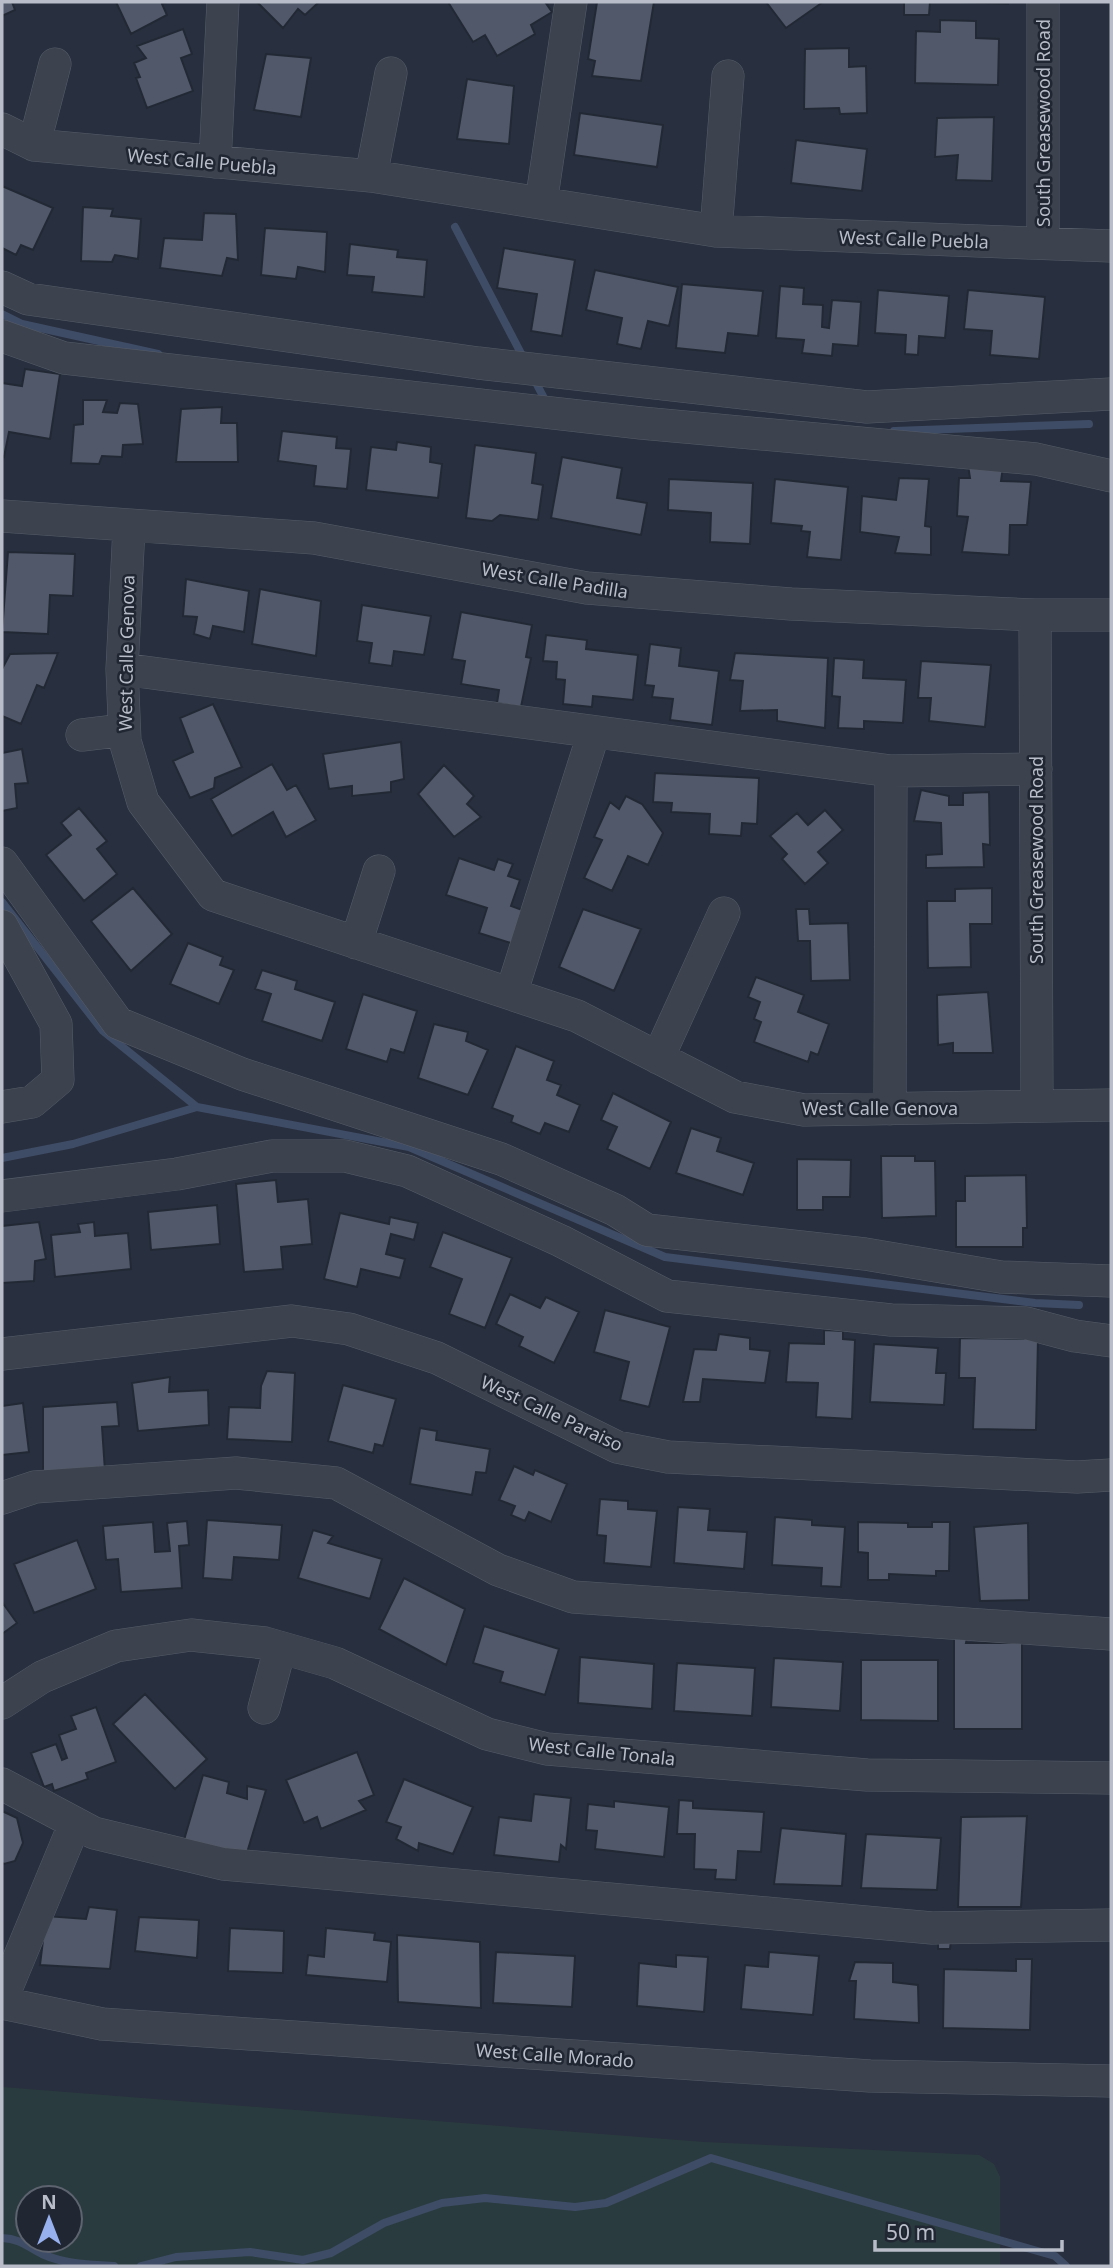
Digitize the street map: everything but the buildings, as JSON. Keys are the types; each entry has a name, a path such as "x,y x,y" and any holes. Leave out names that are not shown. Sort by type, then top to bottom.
{"street":[{"path":"215,162 223,2"},
{"path":"541,204 571,2"},
{"name":"South Greasewood Road","path":"1043,2 1043,243"},
{"path":"34,145 55,64"},
{"path":"371,176 391,73"},
{"path":"716,231 728,76"},
{"name":"West Calle Puebla","path":"2,129 34,145 371,176 716,231 1111,246"},
{"path":"2,287 28,299 478,363 867,407 1111,394"},
{"path":"2,337 64,358 641,423 1036,459 1111,476"},
{"name":"West Calle Padilla","path":"2,516 314,538 587,588 791,604 1035,615 1111,615"},
{"name":"West Calle Genova","path":"129,527 122,669 125,741 143,802 213,895 577,1016 735,1097 804,1110 1111,1105"},
{"name":"South Greasewood Road","path":"1035,615 1037,1105"},
{"path":"122,669 891,771 1036,769"},
{"path":"82,735 124,730"},
{"path":"511,995 594,732"},
{"path":"890,1109 891,771"},
{"path":"2,863 118,1023 242,1074 501,1159 615,1210 648,1230 865,1254 1001,1277 1111,1281"},
{"path":"356,943 379,871"},
{"path":"658,1058 724,913"},
{"path":"2,926 56,1024 58,1080 32,1102 2,1107"},
{"path":"2,1196 177,1174 272,1156 345,1156 407,1171 561,1241 667,1296 891,1320 1026,1323 1075,1336 1111,1341"},
{"name":"West Calle Paraiso","path":"2,1353 292,1321 349,1329 437,1357 617,1447 668,1457 1077,1477 1111,1475"},
{"path":"2,1498 35,1487 236,1473 336,1483 498,1570 573,1597 1111,1634"},
{"name":"West Calle Tonala","path":"2,1703 43,1677 116,1646 191,1635 280,1647 335,1663 487,1734 547,1749 867,1776 1111,1778"},
{"path":"264,1708 280,1647"},
{"path":"2,1784 94,1833 223,1864 932,1928 1111,1925"},
{"path":"2,2001 75,1823"},
{"name":"West Calle Morado","path":"2,2001 102,2024 870,2076 1111,2081"}],"shaded area":[{"path":"2,2087 704,2142 979,2155 994,2164 1000,2177 1000,2266 2,2266"}],"waterway":[{"path":"455,227 525,361"},
{"path":"2,314 22,324 158,354"},
{"path":"534,379 544,398"},
{"path":"894,431 1089,424"},
{"path":"2,902 103,1031 197,1107"},
{"path":"2,1158 73,1144 197,1107 409,1147 665,1257 1035,1303 1079,1305"},
{"path":"141,2266 176,2257 250,2252 303,2260 331,2253 384,2223 442,2203 485,2198 575,2207 606,2203 711,2158 1055,2256 1066,2266"},
{"path":"2,2238 19,2241 59,2260 114,2266"}]}
